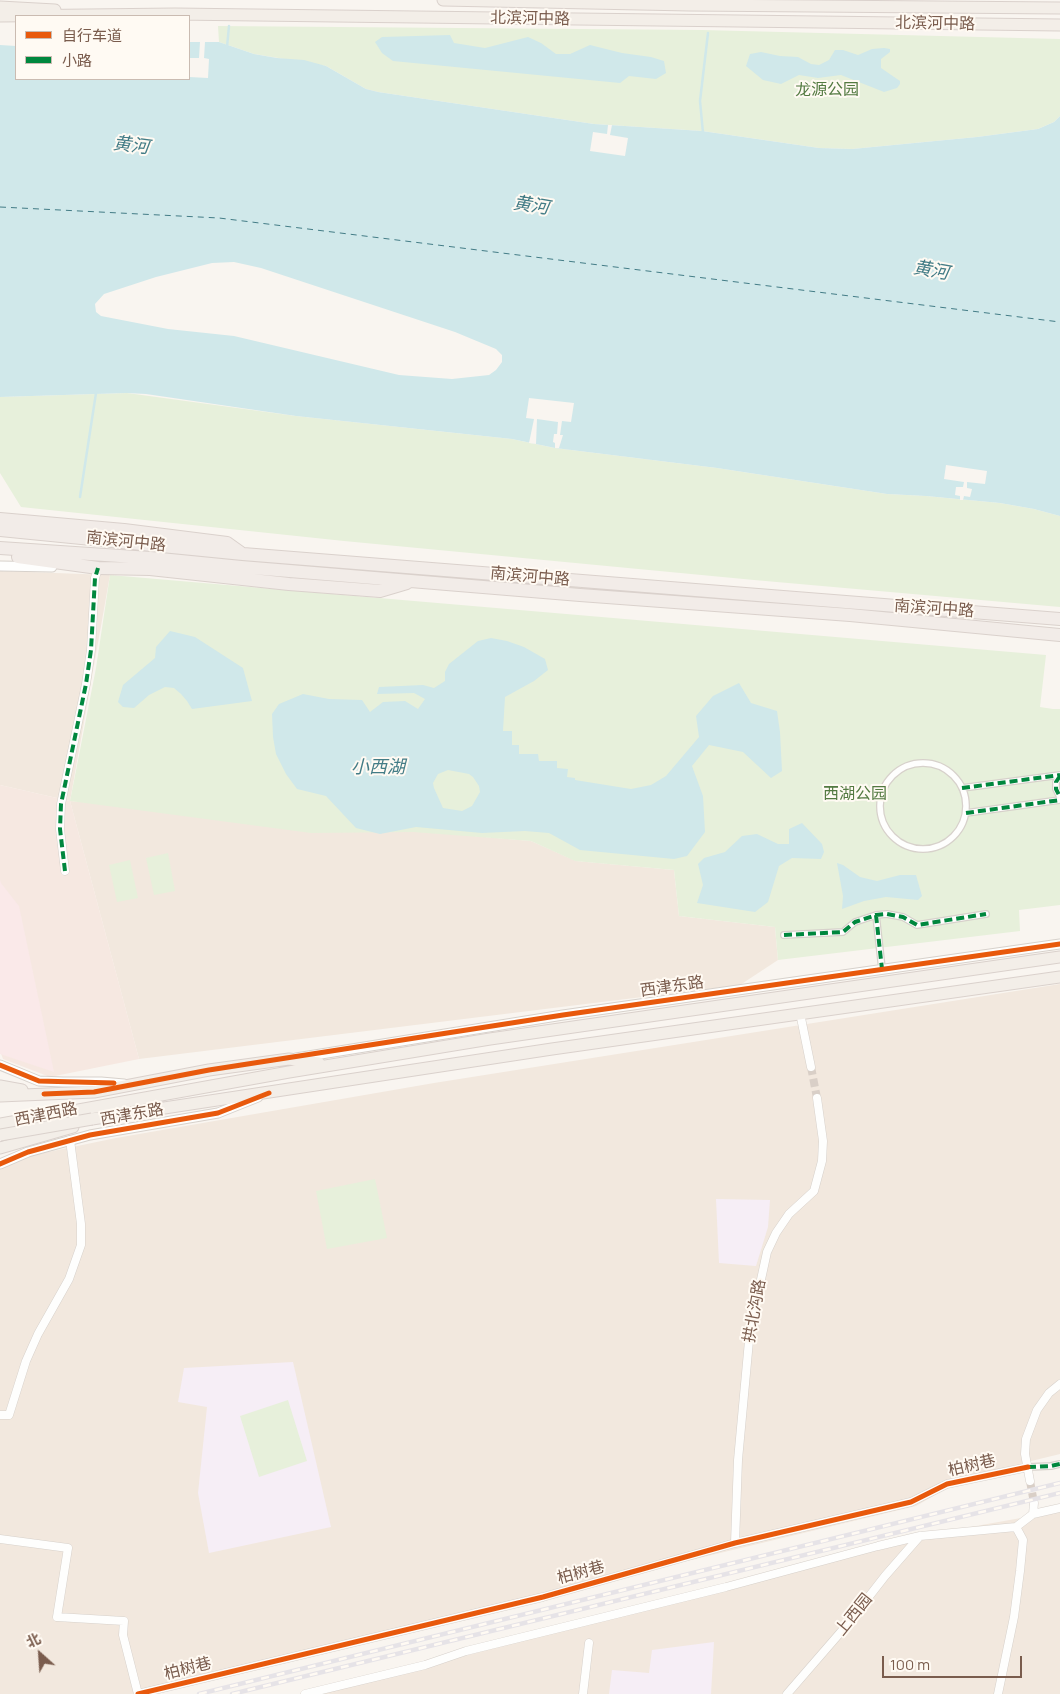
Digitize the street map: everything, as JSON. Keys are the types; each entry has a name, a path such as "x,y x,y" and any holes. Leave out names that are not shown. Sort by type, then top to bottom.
{"highway":[{"path":"0,519 124,530 227,543 243,554"},
{"name":"南滨河中路","path":"0,530 243,554 1060,619"},
{"name":"南滨河中路","path":"0,548 150,558 580,595 831,614 1060,635"},
{"path":"0,556 98,568 150,569 289,584 380,591 415,581"}],"main road":[{"name":"北滨河中路","path":"443,0 1060,8"},
{"path":"912,7 1015,0"},
{"path":"0,7 40,8 82,14"},
{"name":"北滨河中路","path":"61,15 171,15"},
{"name":"北滨河中路","path":"190,15 1060,25"},
{"name":"北滨河中路","path":"0,16 15,16"},
{"name":"西津东路","path":"93,1106 490,1039 1060,958"},
{"name":"西津东路","path":"0,1136 92,1119 800,1012 1060,977"},
{"path":"0,1096 94,1092 129,1084 289,1059 331,1065"},
{"path":"0,1086 44,1094"},
{"name":"西津西路","path":"0,1124 93,1106"},
{"path":"0,1148 58,1131 176,1106"}],"street":[{"path":"0,566 98,568 95,578 91,650 86,684 61,804 60,829 64,871"},
{"path":"918,763 935,764 950,772 961,784 966,800 966,814 958,832 945,843 929,849 912,848 897,840 886,828 881,812 882,795 889,780 902,769 918,763"},
{"path":"962,788 1060,775"},
{"path":"966,814 1060,798 1056,789 1056,782 1060,775"},
{"path":"784,935 842,932 856,922 876,915 887,914 902,917 917,925 986,914"},
{"path":"876,915 882,969"},
{"name":"西津东路","path":"289,1059 564,1015 1060,944"},
{"path":"800,1012 811,1067"},
{"path":"0,1065 39,1081 129,1084"},
{"name":"西津东路","path":"0,1164 28,1152 90,1135 218,1113 269,1093"},
{"name":"拱北沟路","path":"735,1543 738,1460 750,1330 766,1252 776,1232 790,1214 814,1191 822,1161 824,1141 816,1098"},
{"path":"0,1415 9,1415 26,1361 38,1334 69,1279 81,1245 81,1224 70,1140"},
{"path":"1030,1481 1025,1454 1026,1439 1037,1410 1049,1392 1060,1384"},
{"path":"1028,1467 1060,1464"},
{"name":"柏树巷","path":"0,1539 68,1548 57,1618 124,1621 123,1635 138,1694 543,1597 735,1543 911,1502 948,1484 1028,1467"},
{"path":"1033,1514 1034,1503"},
{"path":"305,1694 425,1665 466,1651 920,1536 1016,1527 1033,1514 1060,1508"},
{"path":"998,1694 1014,1617 1020,1572 1023,1540 1016,1527"},
{"name":"上西园","path":"787,1694 920,1536"},
{"path":"583,1694 589,1643"}],"shaded area":[{"path":"0,571 110,575 70,801 0,785"},
{"path":"0,785 70,801 139,1059 50,1077 3,1059 0,1051"},
{"path":"70,801 531,841 576,861 674,870 679,916 775,927 778,960 740,985 139,1059"},
{"path":"0,880 19,906 54,1072 0,1054"},
{"path":"1060,984 1060,1454 966,1477 916,1506 132,1694 0,1694 0,1166 24,1157 116,1138 434,1083"},
{"path":"716,1199 770,1200 768,1227 756,1266 719,1263"},
{"path":"293,1362 331,1527 209,1553 198,1493 207,1407 178,1402 184,1368"},
{"path":"1060,1511 1060,1694 320,1694 920,1536"},
{"path":"714,1642 711,1694 609,1694 612,1670 649,1673 652,1650"}],"green space":[{"name":"龙源公园","path":"218,26 702,30 1060,39 1060,116 1054,122 1038,129 852,149 819,148 702,131 594,124 366,89 326,66 254,54 219,42"},
{"path":"127,393 296,416 512,439 555,448 717,468 887,494 1000,503 1034,509 1060,516 1060,607 344,541 21,507 0,473 0,397"},
{"name":"西湖公园","path":"110,575 1046,655 1040,707 1060,709 1060,905 1019,910 1020,931 778,960 775,927 679,916 674,870 575,861 531,841 413,832 311,833 70,801 96,668"},
{"path":"168,853 175,891 154,895 146,858"},
{"path":"130,860 138,898 117,902 109,865"},
{"path":"375,1179 387,1238 327,1249 316,1191"},
{"path":"288,1400 307,1461 259,1477 240,1416"}],"water":[{"path":"450,35 454,43 485,48 528,37 541,43 556,54 570,54 590,45 664,61 666,73 656,79 629,76 620,83 393,61 382,53 375,42 382,37"},
{"name":"黄河","path":"190,42 219,42 254,54 304,60 326,66 366,89 378,92 594,124 702,131 819,148 852,149 1038,129 1054,122 1060,116 1060,516 1000,503 887,494 717,468 555,448 512,439 296,416 146,394 0,397 0,45 15,46 15,80 190,80","holes":["234,262 261,268 455,332 496,349 502,355 502,362 496,370 489,375 452,379 399,375 234,336 168,329 101,316 96,312 95,304 104,294 156,277 212,263"]},
{"path":"872,49 890,49 890,52 881,59 881,68 900,81 900,84 897,88 884,92 841,75 818,78 799,75 781,84 763,80 746,66 750,54 761,52 798,57 811,64 819,65 829,60 835,50 843,50 858,55"},
{"path":"170,631 195,637 243,668 252,701 192,709 174,688 165,687 149,695 134,708 123,707 118,702 123,685 155,658 156,647"},
{"name":"小西湖","path":"491,638 507,641 524,647 545,659 548,670 534,681 505,697 503,731 512,731 512,745 519,745 519,754 538,754 539,761 557,761 557,768 568,769 567,777 631,789 651,785 666,776 699,737 696,716 713,696 739,683 751,703 777,711 782,771 771,778 743,752 709,745 692,766 703,796 705,832 687,856 674,859 580,850 549,833 525,831 482,833 416,827 380,834 356,828 326,796 297,789 286,774 276,754 272,714 279,704 303,694 329,699 362,700 370,712 383,702 405,701 418,709 425,699 414,693 377,694 379,687 423,685 434,688 445,681 445,672 449,664 478,641","holes":["448,770 469,774 479,786 480,792 472,806 462,811 443,808 433,783 438,774"]},
{"path":"802,823 822,844 824,852 821,859 792,858 779,866 768,902 755,912 697,903 703,885 698,864 704,858 725,852 742,836 757,834 778,844 789,844 789,829"},
{"path":"837,863 860,877 877,881 900,875 916,875 922,896 918,900 886,897 864,901 842,909 843,896"}],"pier":[{"path":"200,42 205,42 204,58 209,59 208,78 190,77 190,58 199,58"},
{"path":"608,125 612,125 610,135 628,138 625,156 590,151 593,132 607,134"},
{"path":"529,398 574,403 571,422 562,421 560,435 563,435 559,448 555,448 555,443 553,442 554,434 557,434 558,422 537,419 536,444 529,443 534,419 526,418"},
{"path":"946,465 987,471 985,484 967,482 967,488 972,489 970,497 964,496 963,500 960,500 960,496 955,495 956,487 963,487 964,482 944,479"}],"waterway":[{"path":"227,47 229,26"},
{"path":"703,133 700,101 708,33"},
{"path":"80,497 96,393"}],"ferry route":[{"path":"0,207 219,218 1060,322"}],"tunnel":[{"path":"811,1067 817,1098"},
{"path":"1030,1481 1034,1503"}],"railway":[{"path":"199,1694 1060,1483"},
{"path":"232,1694 1060,1493"}],"marked path":[{"path":"65,871 60,829 61,804 86,684 91,650 95,578 98,568"},
{"path":"962,788 1060,775"},
{"path":"1060,776 1056,782 1056,789 1060,797"},
{"path":"966,813 1060,800"},
{"path":"784,935 843,932 855,922 876,915 887,914 903,917 917,925 986,914"},
{"path":"876,915 882,969"},
{"path":"1028,1467 1060,1464"}],"cycle path":[{"path":"44,1094 94,1092 209,1070 563,1015 1060,944"},
{"path":"0,1065 39,1081 114,1083"},
{"path":"0,1164 28,1152 90,1135 218,1113 269,1093"},
{"path":"138,1694 543,1597 735,1543 911,1502 947,1484 1028,1467"}]}
